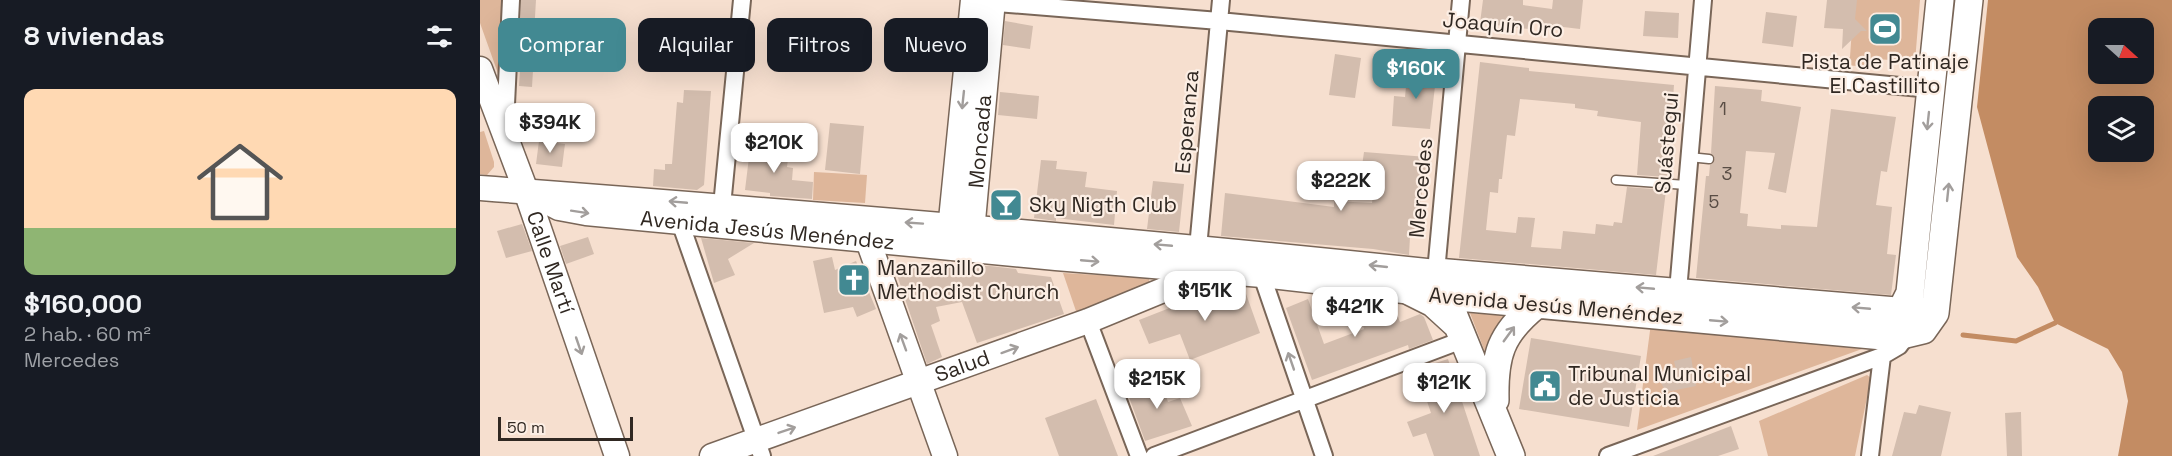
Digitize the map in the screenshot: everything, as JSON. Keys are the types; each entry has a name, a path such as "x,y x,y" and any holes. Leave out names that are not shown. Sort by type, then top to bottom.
{"main road":[{"path":"1940,0 1909,295 1907,335 1923,330 1935,313 1969,0"},
{"name":"Moncada","path":"960,236 979,1"},
{"name":"Calle Martí","path":"480,69 526,191 617,456"},
{"name":"Avenida Jesús Menéndez","path":"480,188 722,206 863,228"},
{"name":"Avenida Jesús Menéndez","path":"526,191 559,208 680,222 863,228 960,236 1198,248 1258,264 1411,292 1442,284 1536,305 1894,337 1907,335"},
{"path":"863,228 945,456"},
{"path":"1916,232 1944,235"},
{"name":"Avenida Jesús Menéndez","path":"960,236 1056,258 1211,271 1258,264 1442,284 1678,291 1896,311 1902,309 1909,295"},
{"name":"Salud","path":"712,456 759,448 1211,271"},
{"path":"1442,284 1495,410 1511,456"},
{"path":"1411,292 1433,303 1462,333"},
{"path":"1495,410 1494,365 1502,344 1526,313 1536,305"}],"street":[{"path":"504,135 511,0"},
{"path":"722,206 742,0"},
{"name":"Esperanza","path":"1198,248 1221,0"},
{"name":"Mercedes","path":"1442,284 1461,0"},
{"name":"Suástegui","path":"1678,291 1703,0"},
{"name":"Joaquín Oro","path":"979,1 1219,21 1931,90"},
{"path":"680,222 759,448"},
{"path":"1258,264 1324,456"},
{"path":"1088,321 1139,456"},
{"path":"1154,456 1304,399 1462,333"},
{"path":"1608,456 1882,356 1899,346 1907,335"},
{"path":"1870,456 1882,356"}],"lane":[{"path":"1689,157 1709,159"},
{"path":"1617,180 1686,185"}],"shaded area":[{"path":"480,0 502,0 502,18 498,18 500,79 480,23"},
{"name":"Pista de Patinaje El Castillito","path":"1854,0 1920,0 1915,62 1877,59 1876,67 1840,65 1840,57 1850,57"},
{"path":"1988,0 2172,0 2172,456 2118,456 2128,401 2122,372 2108,349 2055,323 2038,287 2017,257 1977,107"},
{"path":"484,131 494,162 494,167 487,175 480,174 480,132"},
{"path":"814,172 867,175 865,203 813,200"},
{"path":"1063,273 1149,278 1150,287 1077,314"},
{"path":"1470,313 1513,316 1497,333 1485,352"},
{"path":"1651,323 1862,349 1637,430"},
{"path":"1867,375 1871,378 1855,456 1768,456 1759,421"}],"building":[{"path":"521,0 536,0 535,18 520,18"},
{"path":"1483,0 1523,0 1523,5 1552,9 1553,0 1583,0 1580,29 1530,23 1529,29 1480,23"},
{"path":"1827,0 1857,0 1855,19 1867,31 1861,31 1842,49 1843,29 1824,28"},
{"path":"1645,11 1679,13 1678,38 1643,36"},
{"path":"1766,12 1797,16 1793,47 1762,43"},
{"path":"1005,21 1033,26 1030,49 1003,45"},
{"path":"1335,54 1361,58 1355,98 1329,95"},
{"path":"1480,62 1529,68 1529,71 1674,85 1667,177 1637,175 1641,122 1597,116 1598,111 1575,108 1575,104 1520,99 1515,136 1507,135 1502,179 1499,179 1498,193 1490,192 1486,230 1516,233 1518,217 1535,218 1531,247 1561,249 1563,231 1595,234 1596,224 1613,226 1614,222 1622,223 1627,187 1666,190 1656,275 1459,258"},
{"path":"1408,67 1437,69 1430,129 1392,126 1394,96 1405,97"},
{"path":"520,72 533,72 532,87 519,86"},
{"path":"1715,86 1762,90 1761,101 1801,107 1786,193 1768,189 1775,153 1746,151 1740,213 1748,214 1747,226 1781,229 1781,225 1817,227 1831,109 1896,117 1887,172 1881,171 1876,205 1892,207 1887,254 1896,255 1891,295 1696,278 1706,176 1709,176 1710,165 1715,159 1711,153"},
{"path":"684,90 711,91 704,185 697,190 653,186 654,169 665,170 665,164 672,164 677,102 683,103"},
{"path":"1000,92 1039,96 1037,119 998,115"},
{"path":"517,104 537,105 535,131 518,130"},
{"path":"830,123 864,126 860,174 825,170"},
{"path":"539,141 565,144 562,167 536,164"},
{"path":"751,141 772,143 771,150 789,152 787,167 793,168 792,180 813,182 812,199 770,196 770,193 745,190"},
{"path":"1364,152 1427,157 1420,206 1424,206 1421,238 1410,237 1409,255 1373,249 1221,236 1225,193 1334,207 1334,201 1372,203 1375,175 1361,173"},
{"path":"1041,160 1057,161 1056,169 1087,172 1085,187 1117,191 1114,225 1056,218 1056,221 1034,218"},
{"path":"1153,181 1184,184 1179,232 1147,229"},
{"path":"522,224 532,251 506,258 497,231"},
{"path":"588,237 594,254 566,264 560,246"},
{"path":"701,238 754,243 728,259 735,275 714,283"},
{"path":"832,257 835,270 856,261 876,309 857,317 853,307 824,313 813,261"},
{"path":"921,265 990,266 1016,269 1018,273 1051,277 1064,314 977,343 962,302 936,307 940,321 931,325 942,357 927,364 897,275"},
{"path":"1223,287 1245,291 1260,333 1190,360 1180,334 1149,344 1139,320"},
{"path":"1308,299 1324,344 1364,329 1358,306 1395,309 1400,322 1420,314 1424,317 1433,340 1409,349 1408,345 1312,380 1286,308"},
{"name":"Tribunal Municipal de Justicia","path":"1531,338 1641,356 1629,427 1519,409"},
{"path":"1691,357 1696,386 1666,392 1660,381 1676,370 1674,361"},
{"path":"1448,359 1480,456 1434,456 1426,433 1413,437 1407,422 1431,413 1416,369"},
{"path":"1159,376 1168,402 1180,398 1192,426 1145,441 1126,389"},
{"path":"1096,399 1118,456 1059,456 1045,418"},
{"path":"1919,405 1951,412 1941,456 1892,456 1904,412 1916,414"},
{"path":"2021,412 2022,456 2007,456 2005,413"},
{"path":"1731,426 1739,449 1718,456 1653,456"}],"waterway":[{"path":"1963,335 2016,341 2055,323"}],"place":[{"name":"Pista de Patinaje El Castillito","path":"1885,29"},
{"name":"Sky Nigth Club","path":"1006,205"},
{"name":"Manzanillo Methodist Church","path":"854,280"},
{"name":"Tribunal Municipal de Justicia","path":"1545,386"}]}
